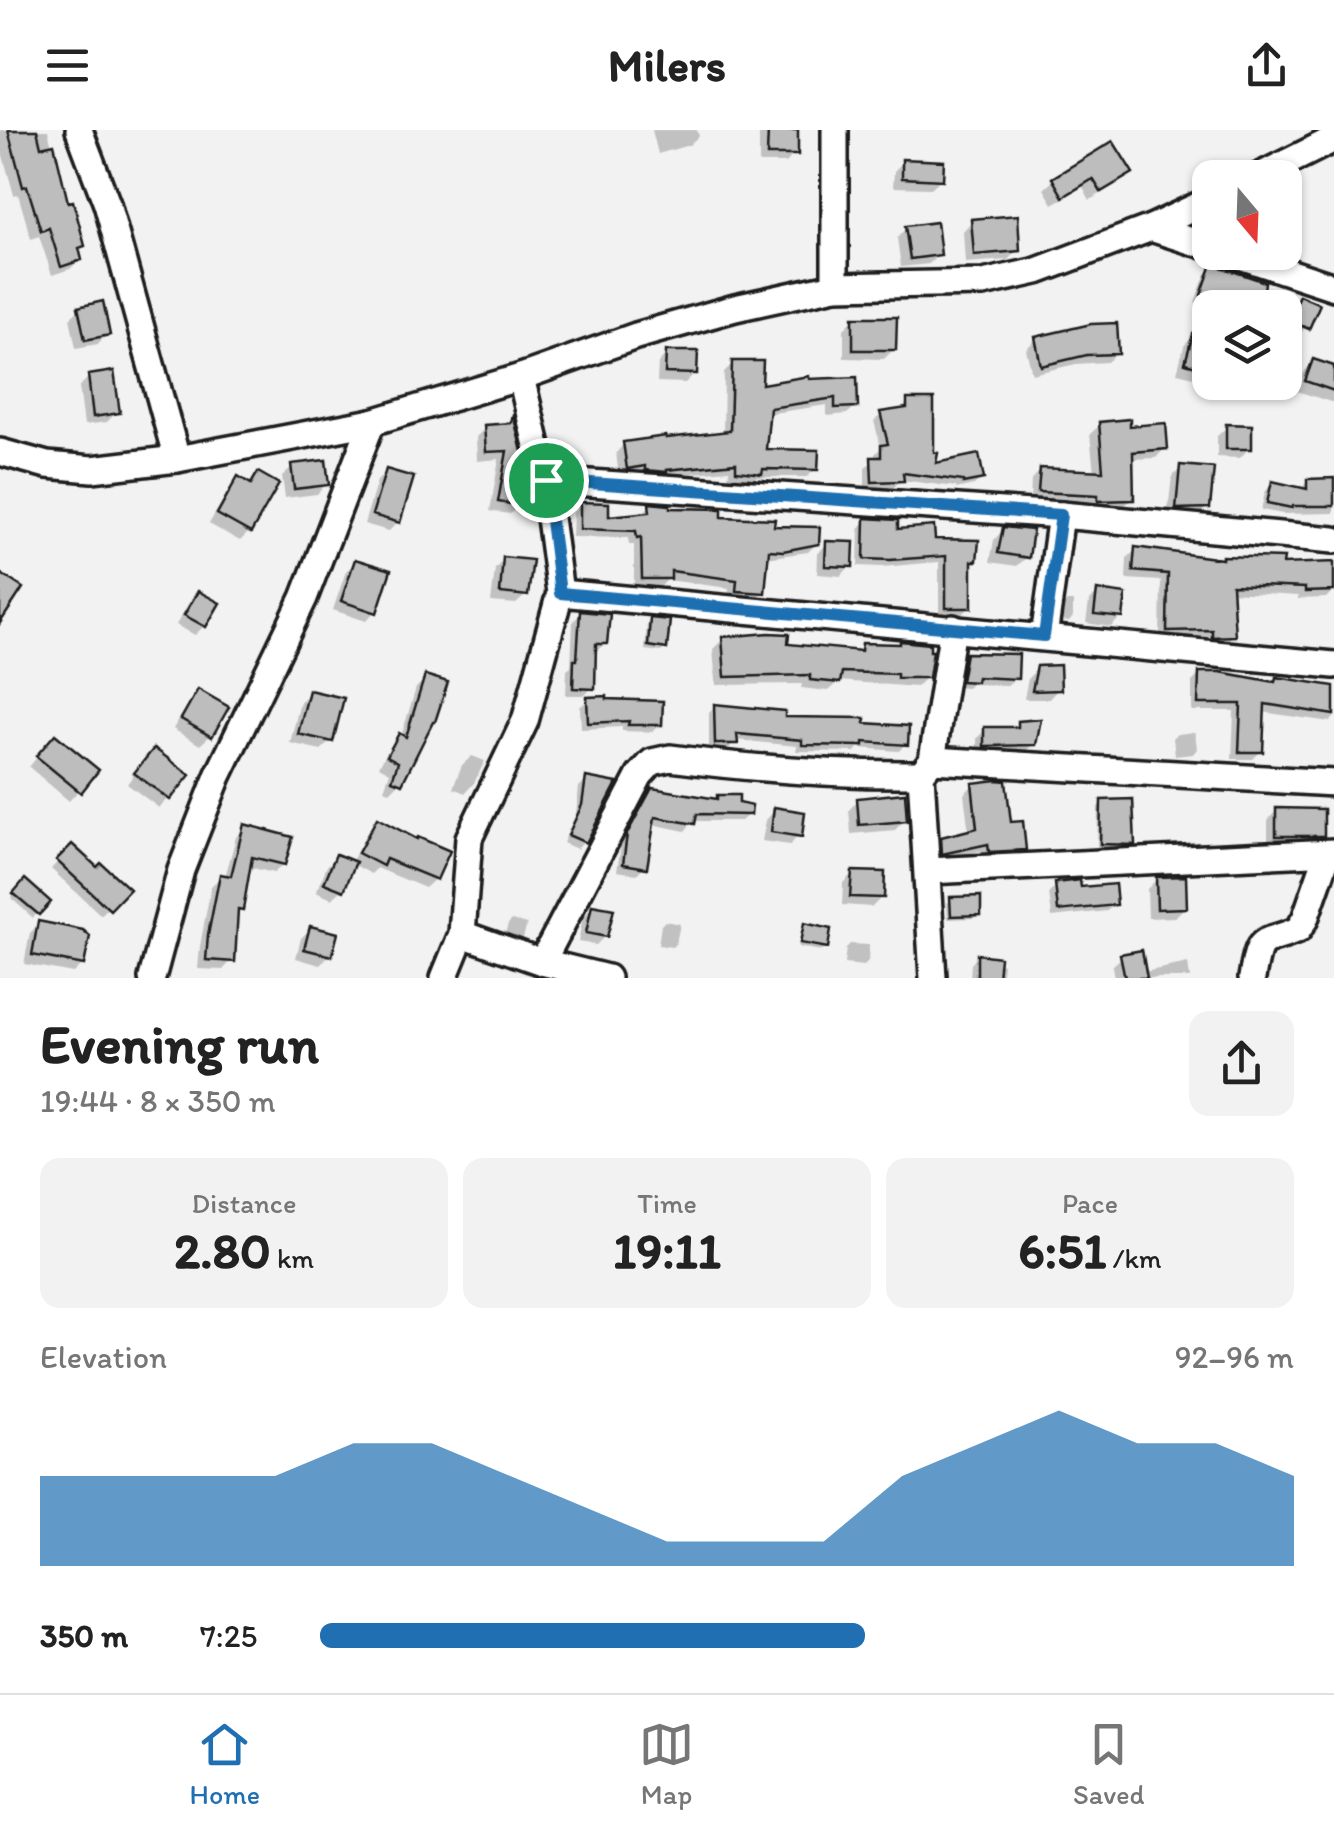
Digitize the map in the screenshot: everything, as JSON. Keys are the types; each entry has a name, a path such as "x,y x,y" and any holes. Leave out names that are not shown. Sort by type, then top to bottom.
{"street":[{"path":"79,130 107,204 176,459"},
{"path":"835,130 835,286"},
{"path":"1292,160 1334,139"},
{"path":"0,452 47,465 92,469 176,459 372,422 735,308 835,286 983,283 1037,271 1192,209"},
{"path":"1151,228 1192,241"},
{"path":"1283,270 1334,287"},
{"path":"444,978 462,934 468,838 525,720 560,593 546,480 521,378"},
{"path":"152,978 181,870 218,776 304,598 372,422"},
{"path":"546,480 1061,515 1334,540"},
{"path":"1044,636 1061,515"},
{"path":"560,593 1334,664"},
{"path":"933,978 927,767 953,628"},
{"path":"542,962 640,776 652,762 670,758 840,775 927,767 1334,783"},
{"path":"928,871 1331,853 1305,919 1298,930 1260,944 1252,978"},
{"path":"462,934 542,962 607,978"}],"building":[{"path":"8,130 37,130 41,147 54,144 68,202 73,201 85,246 79,248 82,260 61,267 49,228 41,231 27,186 23,187"},
{"path":"768,130 798,130 798,155 767,155"},
{"path":"1113,141 1133,173 1101,192 1093,179 1063,197 1052,178"},
{"path":"902,159 944,161 943,180 902,178"},
{"path":"1018,215 1020,251 974,255 971,219"},
{"path":"937,222 941,255 910,259 905,226"},
{"path":"1210,270 1230,270 1265,282 1264,290 1203,290"},
{"path":"1302,296 1320,304 1309,329 1302,326"},
{"path":"103,301 110,335 85,340 78,307"},
{"path":"853,317 897,317 896,350 853,350"},
{"path":"1117,323 1119,354 1087,355 1041,366 1035,337 1091,324"},
{"path":"1192,338 1192,365 1185,363"},
{"path":"666,351 698,351 697,374 665,373"},
{"path":"1313,359 1334,366 1334,391 1305,381"},
{"path":"732,361 763,361 762,384 809,376 857,377 858,407 835,408 835,398 770,408 766,449 819,450 818,470 763,469 762,474 736,471 736,463 667,472 645,470 645,466 627,469 623,442 730,431"},
{"path":"114,371 120,413 93,417 88,375"},
{"path":"907,399 934,399 936,463 979,454 984,479 963,483 903,473 904,481 872,482 871,457 881,457 881,445 888,444 880,412 907,408"},
{"path":"513,414 528,477 522,506 498,502 507,451 486,452 484,425 511,423"},
{"path":"1130,419 1130,426 1166,423 1168,449 1133,452 1134,500 1098,501 1098,495 1038,492 1040,468 1103,471 1099,422"},
{"path":"1226,424 1252,425 1252,449 1226,449"},
{"path":"326,460 329,485 294,489 291,464"},
{"path":"1180,465 1214,468 1210,508 1176,509"},
{"path":"386,469 414,477 400,523 372,515"},
{"path":"258,472 279,484 251,533 217,514 238,476 251,484"},
{"path":"1334,478 1334,506 1292,508 1267,503 1272,481 1307,489 1307,479"},
{"path":"580,502 609,503 609,516 650,512 649,503 670,508 722,509 722,517 775,519 774,526 820,527 819,544 769,550 765,593 736,591 737,580 671,571 671,579 642,579 641,537 637,538 636,531 580,529"},
{"path":"865,518 898,520 898,529 934,526 935,539 979,540 977,561 972,561 972,608 946,608 946,556 864,559"},
{"path":"1003,527 1033,530 1029,558 998,553"},
{"path":"826,541 854,542 853,567 825,566"},
{"path":"1135,547 1222,559 1284,558 1283,564 1334,562 1334,591 1232,585 1235,636 1212,637 1212,630 1167,631 1168,574 1133,571"},
{"path":"503,557 533,560 528,596 500,593"},
{"path":"355,559 391,570 377,613 341,601"},
{"path":"0,573 23,588 0,623"},
{"path":"1097,590 1126,594 1123,618 1094,615"},
{"path":"198,591 220,603 206,627 184,615"},
{"path":"580,611 610,614 607,644 596,644 595,689 573,688"},
{"path":"650,618 670,620 667,649 648,646"},
{"path":"789,634 788,644 861,651 862,643 930,644 933,651 929,678 842,672 840,683 810,680 810,675 725,677 722,637"},
{"path":"966,653 1019,654 1018,679 977,677 976,682 961,681"},
{"path":"1060,665 1061,690 1032,691 1037,666"},
{"path":"1199,672 1334,686 1334,715 1265,704 1263,752 1239,752 1241,704 1198,704"},
{"path":"425,675 448,682 435,722 402,784 392,780 398,762 387,756 399,733 406,737"},
{"path":"198,689 229,707 212,737 181,719"},
{"path":"309,690 344,698 333,742 298,734"},
{"path":"587,697 663,701 662,725 628,725 629,721 588,723"},
{"path":"714,704 785,711 785,717 865,718 865,723 909,726 908,745 802,745 802,740 737,734 738,744 715,744"},
{"path":"1041,719 1036,745 984,746 984,727 1018,727 1018,721"},
{"path":"55,734 99,770 81,793 36,756"},
{"path":"154,748 190,775 170,800 134,773"},
{"path":"586,777 617,783 586,843 568,835 582,805"},
{"path":"1006,781 1011,822 1023,821 1026,850 989,852 988,844 942,854 941,837 977,828 972,783"},
{"path":"652,788 717,799 717,795 739,795 739,803 752,806 751,815 697,814 695,824 655,817 647,868 623,864 627,834"},
{"path":"905,793 907,821 859,825 857,798"},
{"path":"1133,799 1135,845 1100,844 1101,800"},
{"path":"774,807 805,812 802,837 771,832"},
{"path":"1276,808 1324,809 1324,836 1276,836"},
{"path":"377,818 450,851 437,880 386,859 383,866 358,853"},
{"path":"244,824 293,837 285,865 252,857 243,910 238,909 235,962 206,960 220,874 231,876"},
{"path":"72,844 130,889 110,910 56,860"},
{"path":"336,854 356,862 344,891 324,883"},
{"path":"852,871 885,872 884,898 850,897"},
{"path":"1186,876 1187,908 1157,909 1156,877"},
{"path":"25,879 51,902 39,915 13,893"},
{"path":"1080,880 1081,887 1115,884 1117,905 1058,911 1055,883"},
{"path":"981,896 981,915 951,916 950,897"},
{"path":"592,905 614,909 607,937 586,933"},
{"path":"38,921 83,930 90,936 84,965 32,955"},
{"path":"804,923 831,929 828,948 800,943"},
{"path":"310,926 338,933 332,956 304,949"},
{"path":"1142,950 1147,978 1125,978 1120,954"},
{"path":"977,954 1000,957 998,978 977,978"}],"route":[{"path":"546,480 1061,515 1044,636 560,593 546,480"}]}
